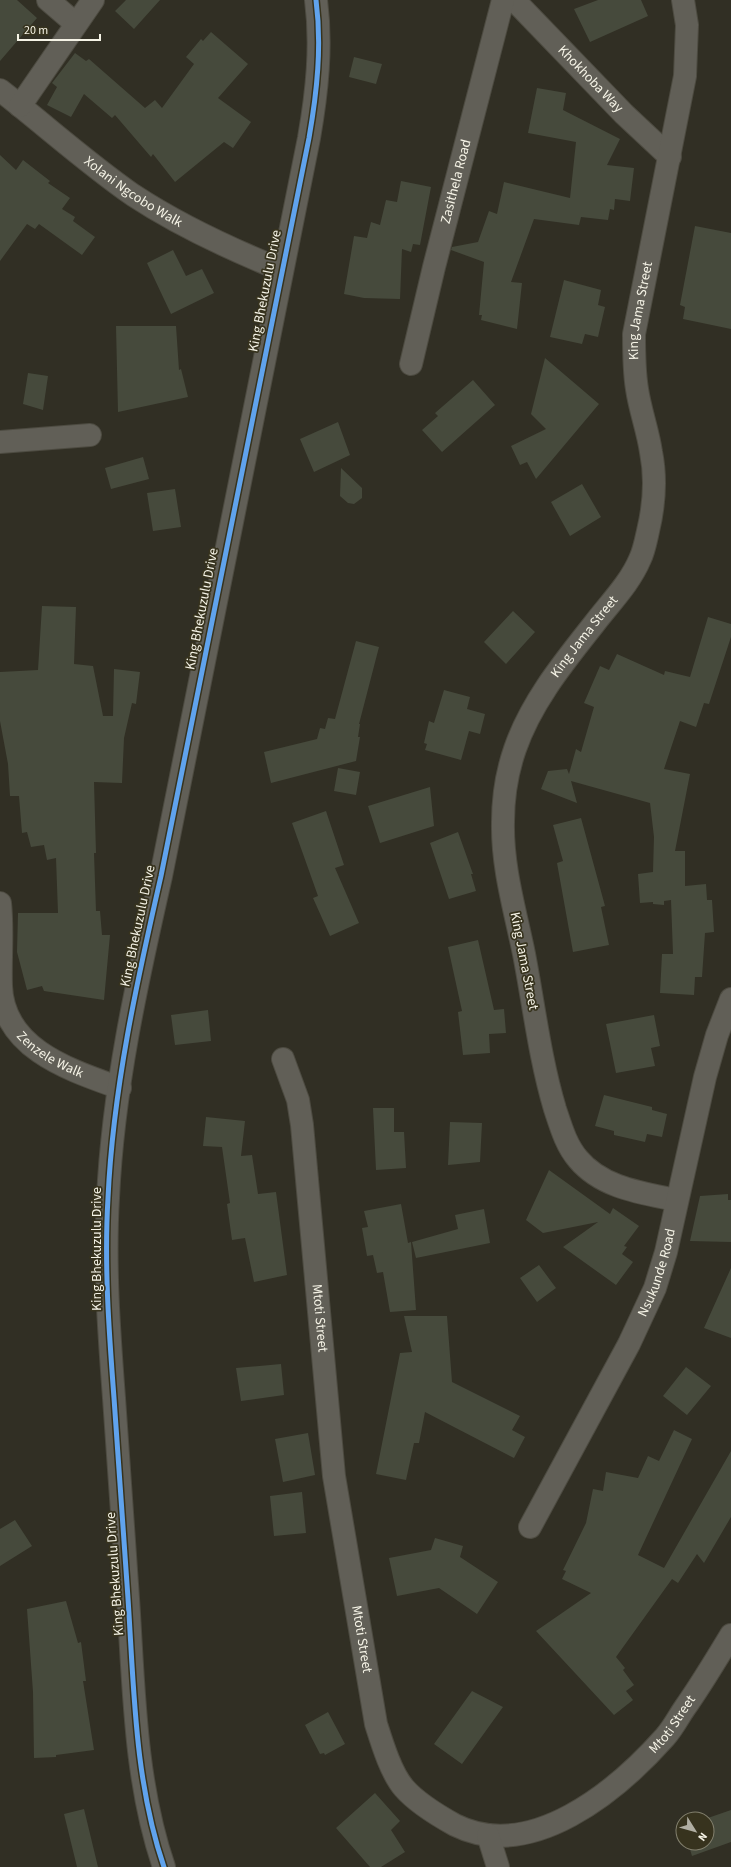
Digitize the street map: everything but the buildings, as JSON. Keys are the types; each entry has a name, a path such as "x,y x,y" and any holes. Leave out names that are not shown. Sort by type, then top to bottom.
{"street":[{"path":"48,0 76,24"},
{"path":"20,106 93,0"},
{"name":"King Bhekuzulu Drive","path":"164,1867 156,1845 145,1796 138,1728 110,1343 106,1245 108,1196 120,1088 137,983 162,868 316,97 319,55 316,0"},
{"name":"Zasithela Road","path":"411,364 436,260 503,0"},
{"name":"Khokhoba Way","path":"514,0 624,114 670,157"},
{"name":"King Jama Street","path":"676,1200 633,1191 610,1183 590,1171 577,1158 564,1136 550,1091 534,1020 524,954 506,874 502,822 506,784 514,750 529,716 569,656 625,584 640,559 649,528 654,491 652,454 637,391 634,360 634,334 685,76 687,25 683,0"},
{"name":"Xolani Ngcobo Walk","path":"0,90 133,195 182,225 232,249 282,270"},
{"path":"0,442 90,435"},
{"name":"Zenzele Walk","path":"0,903 2,1001 12,1024 21,1037 38,1051 66,1068 120,1088"},
{"name":"Nsukunde Road","path":"530,1527 645,1312 655,1288 666,1252 676,1200 705,1077 717,1035 731,999"},
{"name":"Mtoti Street","path":"283,1059 298,1100 302,1125 334,1476 376,1724 387,1757 403,1787 436,1815 470,1832 488,1835 502,1837 546,1827 577,1813 623,1780 666,1736 704,1680 731,1635"},
{"path":"488,1835 498,1867"}],"cycle path":[{"path":"164,1867 146,1798 136,1727 110,1348 107,1223 111,1157 115,1116 127,1036 161,876 309,138 319,52 316,0"}]}
